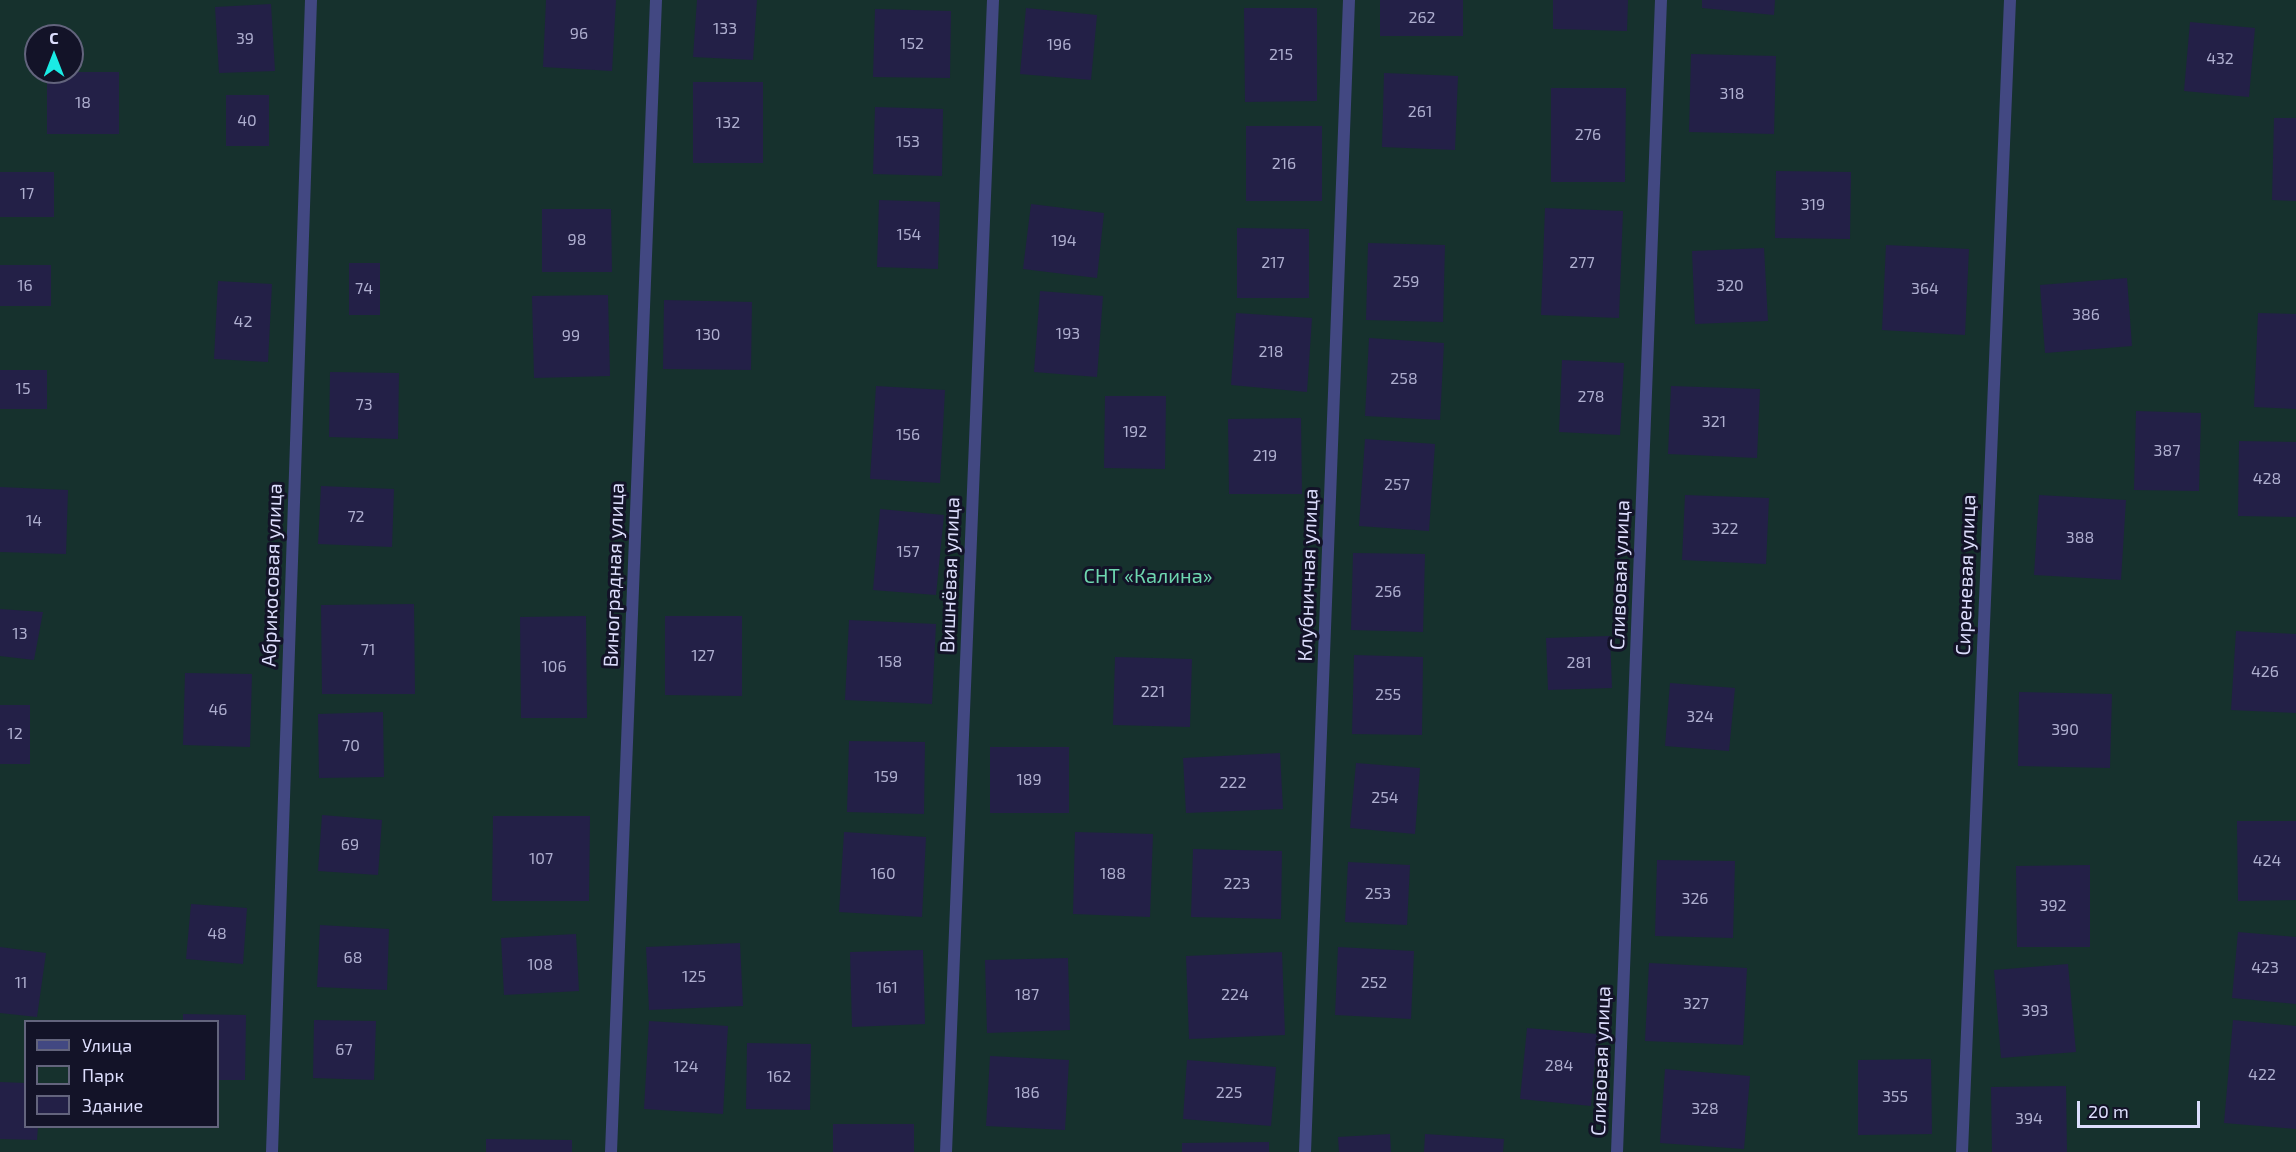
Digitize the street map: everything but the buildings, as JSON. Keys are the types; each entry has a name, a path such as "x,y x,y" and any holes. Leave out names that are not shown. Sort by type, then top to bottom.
{"street":[{"name":"Абрикосовая улица","path":"272,1152 311,0"},
{"name":"Виноградная улица","path":"611,1152 656,0"},
{"name":"Вишнёвая улица","path":"946,1152 993,0"},
{"name":"Клубничная улица","path":"1305,1152 1349,0"},
{"name":"Сливовая улица","path":"1617,1152 1661,0"},
{"name":"Сиреневая улица","path":"1962,1152 2010,0"}],"green space":[{"name":"СНТ «Калина»","path":"0,0 2296,0 2296,1152 0,1152"}]}
